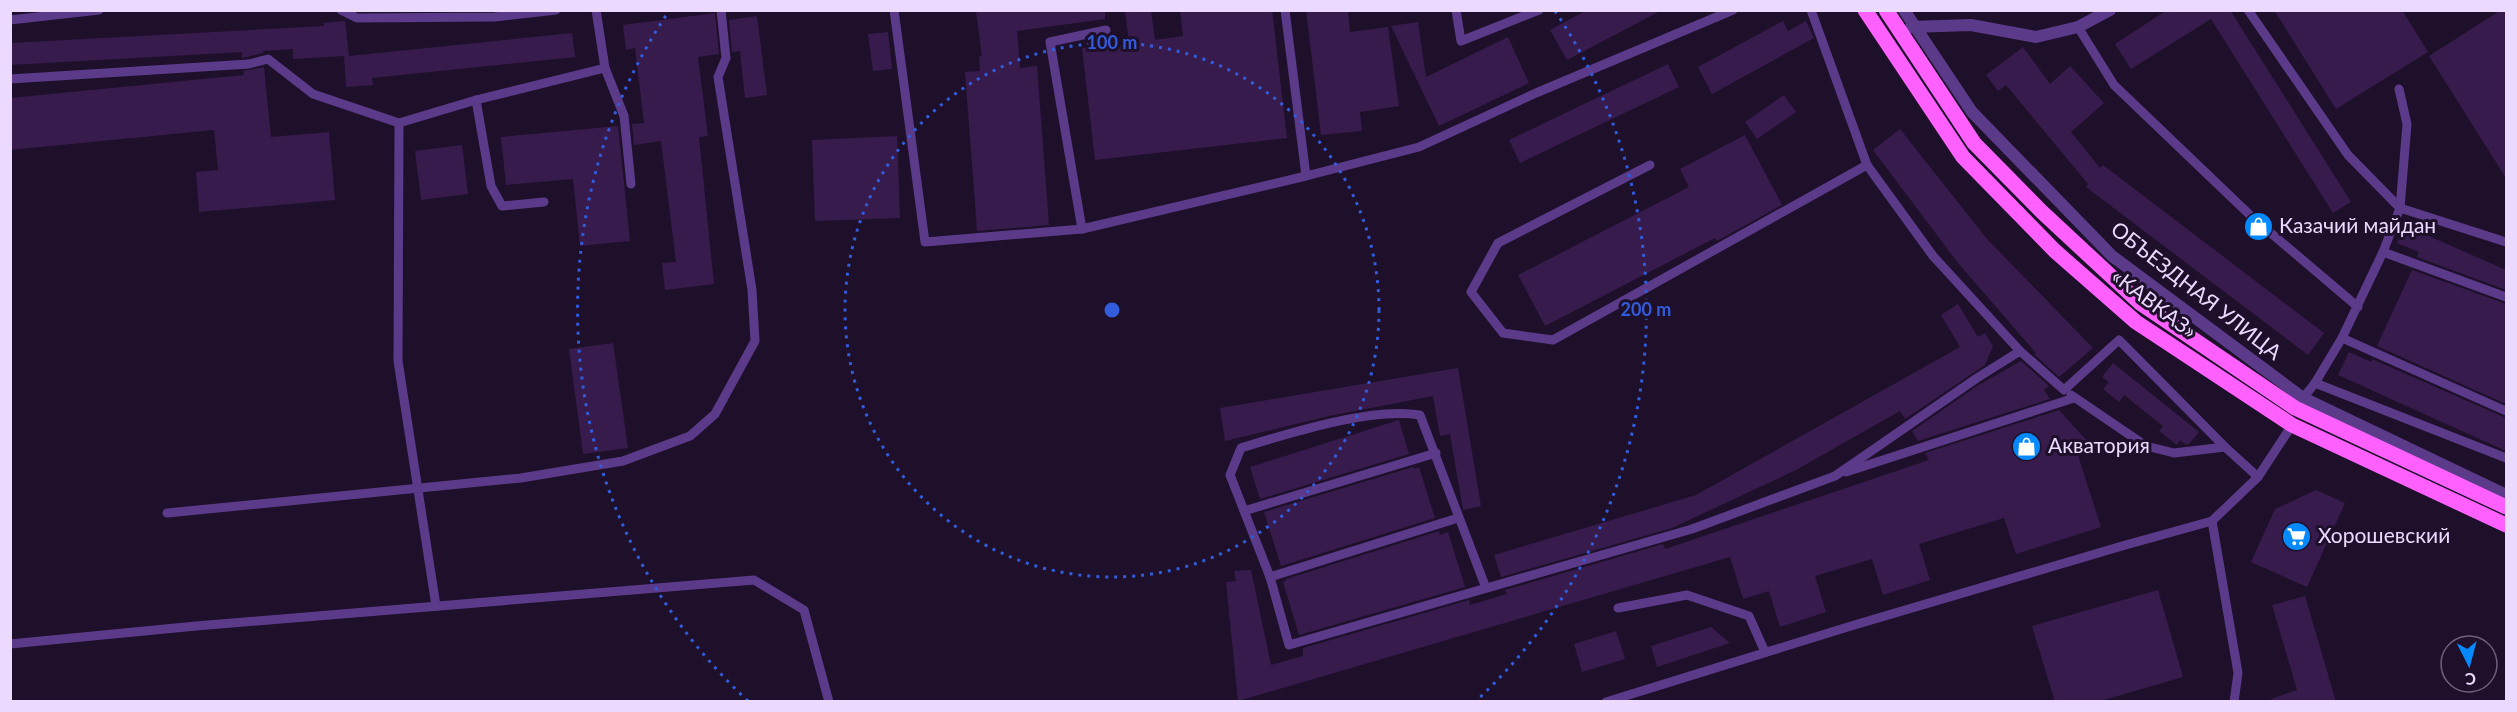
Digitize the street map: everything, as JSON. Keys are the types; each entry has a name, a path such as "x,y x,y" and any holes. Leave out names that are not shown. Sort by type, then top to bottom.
{"main road":[{"name":"«КАВКАЗ»","path":"1865,10 1963,158 2055,251 2136,321 2292,425 2506,525"},
{"name":"«КАВКАЗ»","path":"1886,10 1908,18 1974,143 2042,212 2140,303 2299,403 2506,507"}],"street":[{"path":"1908,18 2036,37 2078,27 2110,10"},
{"name":"ОБЪЕЗДНАЯ УЛИЦА","path":"1908,18 1972,112 2112,256 2299,403 2506,495"}],"lane":[{"path":"10,20 99,10"},
{"path":"341,10 357,18 495,17 556,10"},
{"path":"596,10 605,68 624,116 631,184"},
{"path":"167,513 418,490 521,478 623,461 690,436 715,414 755,341 752,290 718,77 726,58 721,10"},
{"path":"894,10 926,242 1082,229 1419,147 1536,93 1728,12"},
{"path":"1286,10 1306,176"},
{"path":"1456,10 1461,41 1539,10"},
{"path":"1811,10 1867,165 1932,256 2020,351 2074,398 2146,446 2174,453 2225,447"},
{"path":"2248,10 2349,154 2400,208 2506,242"},
{"path":"2078,27 2114,85 2252,217 2358,307"},
{"path":"1082,229 1050,42 1106,30"},
{"path":"10,79 249,64 268,60 313,94 399,123 476,100 605,68"},
{"path":"2299,403 2315,383 2342,338 2383,252 2400,208 2407,124 2399,89"},
{"path":"476,100 491,186 502,206 544,202"},
{"path":"399,123 398,361 436,606"},
{"path":"1650,165 1498,243 1471,292 1503,333 1553,340 1867,165"},
{"path":"2383,252 2506,297"},
{"path":"2342,338 2506,411"},
{"path":"2064,390 2119,340 2225,447 2259,477"},
{"path":"1835,476 2020,351"},
{"path":"2315,383 2506,458"},
{"path":"1486,588 1420,415 1402,412 1296,431 1241,448 1230,475 1270,577 1289,645 1692,529 1835,476 2074,398"},
{"path":"1606,702 1765,652 2212,521 2259,477 2292,425"},
{"path":"1244,511 1436,453"},
{"path":"1270,577 1458,518"},
{"path":"2212,521 2238,673 2234,702"},
{"path":"10,644 754,580 804,610 829,702"},
{"path":"1618,608 1687,595 1749,616 1765,652"}],"building":[{"path":"984,10 1105,10 1105,19 1017,31 1020,68 1037,66 1049,225 977,231 965,72 980,71 979,56 982,56 976,12"},
{"path":"1125,10 1151,10 1155,40 1183,36 1180,10 1272,10 1287,138 1095,160 1082,48 1129,43"},
{"path":"1306,10 1348,10 1350,32 1388,27 1399,106 1360,112 1362,131 1321,135"},
{"path":"1587,10 1662,10 1567,60 1550,30"},
{"path":"2167,10 2230,10 2351,202 2333,213 2211,19 2131,69 2115,44"},
{"path":"2274,10 2402,10 2428,52 2336,109"},
{"path":"2501,10 2506,10 2506,178 2429,56"},
{"path":"715,13 719,54 698,57 708,136 699,137 714,284 665,290 662,263 676,262 661,141 634,145 632,124 644,123 635,48 626,50 623,25"},
{"path":"757,16 767,95 745,98 740,51 732,52 729,20"},
{"path":"345,21 349,56 572,33 575,57 372,78 373,85 346,87 344,56 293,59 293,49 263,51 263,53 242,58 242,52 10,65 10,43 324,26 323,23"},
{"path":"1783,21 1788,31 1806,21 1814,38 1712,94 1698,67"},
{"path":"1418,22 1426,77 1508,37 1529,83 1439,126 1391,26"},
{"path":"888,32 892,69 873,71 868,34"},
{"path":"2023,47 2050,84 2070,66 2104,103 2071,132 2100,168 2103,165 2324,333 2308,355 2086,187 2088,184 2006,85 1998,91 1986,75"},
{"path":"1668,64 1679,87 1520,163 1509,140"},
{"path":"264,67 271,137 329,132 335,200 199,212 196,172 218,170 214,130 10,150 10,98 244,75 243,71"},
{"path":"1784,95 1796,112 1757,139 1745,122"},
{"path":"618,126 630,241 580,246 573,179 506,185 501,137"},
{"path":"1900,129 1987,239 2093,348 2059,377 2034,354 2036,353 1958,263 1873,150"},
{"path":"1745,135 1782,205 1717,241 1715,238 1545,326 1518,275 1689,187 1680,169"},
{"path":"897,136 900,218 815,221 812,140"},
{"path":"462,145 468,194 421,200 415,151"},
{"path":"2404,225 2506,270 2506,290 2417,257 2419,252 2397,243"},
{"path":"2412,270 2506,304 2506,404 2377,346"},
{"path":"1958,304 1978,337 1985,333 1993,346 1985,365 1905,419 1900,411 1796,470 1672,528 1501,577 1494,555 1696,495 1960,347 1941,315"},
{"path":"613,343 628,448 583,454 569,349"},
{"path":"2349,352 2371,362 2372,359 2506,418 2506,451 2338,375"},
{"path":"2021,361 2049,386 2044,390 2050,399 1918,441 1912,431 1977,386"},
{"path":"2113,363 2199,432 2189,444 2186,445 2180,440 2177,445 2159,431 2163,426 2124,395 2119,402 2103,389 2109,382 2102,377"},
{"path":"1458,368 1481,506 1463,510 1450,434 1440,436 1433,396 1329,416 1225,441 1220,408"},
{"path":"2059,410 2090,444 2076,449 2101,527 2016,554 2004,518 1919,544 1930,580 1883,595 1872,559 1815,576 1826,612 1780,627 1769,591 1743,599 1730,557 1238,701 1226,582 1236,581 1234,571 1251,570 1271,665 1303,656 1303,648 1469,600 1470,605 1507,594 1505,590 1663,544 1665,549 1929,460 1925,453"},
{"path":"1399,420 1409,454 1260,499 1250,467"},
{"path":"1413,467 1414,469 1419,467 1435,518 1281,566 1264,512"},
{"name":"Хорошевский","path":"2316,490 2345,503 2307,587 2251,562 2275,509"},
{"path":"1439,531 1440,535 1448,532 1465,587 1299,635 1283,582 1286,579"},
{"path":"2158,590 2183,677 2097,702 2055,702 2032,626"},
{"path":"2305,596 2336,702 2272,702 2271,699 2297,690 2272,605"},
{"path":"1711,627 1730,643 1657,667 1651,646"},
{"path":"1616,631 1625,659 1582,672 1574,644"}],"place":[{"name":"Казачий майдан","path":"2258,226"},
{"name":"Акватория","path":"2027,446"},
{"name":"Хорошевский","path":"2297,536"}]}
